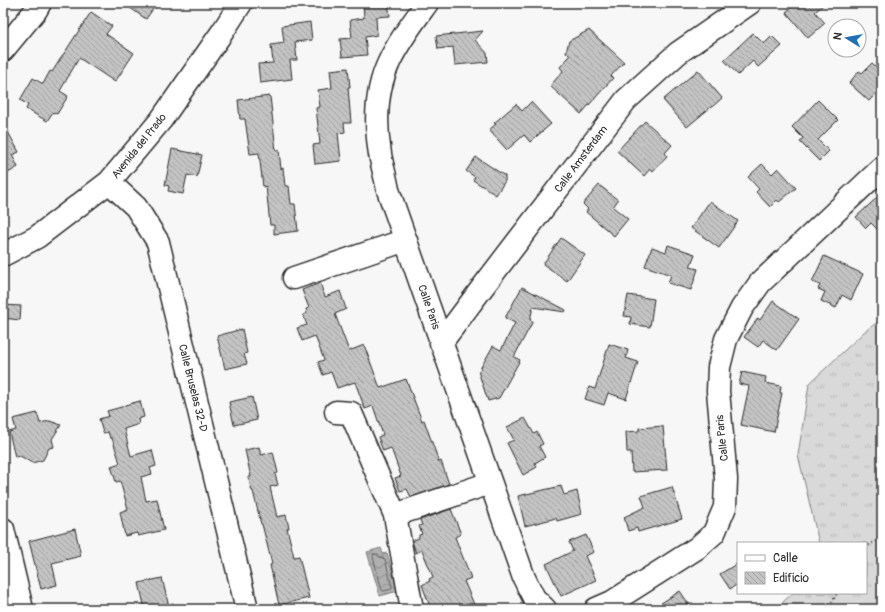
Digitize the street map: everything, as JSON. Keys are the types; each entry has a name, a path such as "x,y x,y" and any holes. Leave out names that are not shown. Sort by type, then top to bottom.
{"street":[{"path":"3,50 40,3"},
{"name":"Avenida del Prado","path":"3,255 37,237 109,182 161,120 241,3"},
{"name":"Calle Paris","path":"427,3 408,29 390,61 382,82 378,99 380,154 388,190 524,578 534,598 546,609"},
{"name":"Calle Amsterdam","path":"441,343 626,100 678,53 750,3"},
{"name":"Calle Paris","path":"596,609 612,602 697,548 714,533 725,507 726,478 718,392 719,367 726,339 742,308 760,283 882,168"},
{"name":"Calle Bruselas 32-D","path":"109,182 136,207 158,242 247,609"},
{"path":"294,278 406,240"},
{"path":"336,412 351,413 395,516 412,609"},
{"path":"395,516 490,483"},
{"path":"3,529 22,609"}],"path":[{"path":"867,546 882,537"},
{"path":"828,609 836,594"}],"green space":[{"path":"882,319 882,609 775,609 792,594 867,594 867,542 819,542 798,455 809,384 864,332"}],"water":[{"path":"381,548 383,554 387,553 398,591 380,596 367,552"}],"building":[{"path":"123,3 157,3 146,19"},
{"path":"363,3 388,3 390,16 376,17 377,35 365,37 367,55 342,57 340,39 352,38 350,20 364,18"},
{"path":"797,3 825,3 815,12 825,23 808,38 786,12"},
{"path":"91,12 112,26 106,34 134,53 115,82 79,58 60,91 68,96 57,114 53,112 47,121 26,109 28,105 20,100 33,78 43,84 50,71 52,72"},
{"path":"310,22 312,40 295,42 297,60 290,60 292,79 260,83 258,64 273,63 271,45 284,43 282,26"},
{"path":"589,30 624,62 611,76 613,78 581,114 550,86 563,71 560,67 570,56 566,52 569,41"},
{"path":"483,31 475,40 487,53 488,62 455,65 453,47 438,49 436,36"},
{"path":"753,33 764,44 772,36 782,46 758,67 753,61 738,75 724,60"},
{"path":"872,63 882,72 882,87 869,101 849,83 859,71 862,73"},
{"path":"348,68 351,123 344,123 345,132 338,133 341,161 315,164 313,145 320,144 316,108 320,107 318,90 332,88 330,70"},
{"path":"698,70 722,98 687,127 663,100"},
{"path":"270,96 276,151 279,150 281,169 283,168 285,186 289,186 291,204 295,204 298,231 274,234 274,225 270,225 266,186 263,187 259,153 250,154 245,119 240,119 238,100"},
{"path":"818,100 838,120 818,140 829,151 819,161 800,142 803,138 792,127"},
{"path":"531,102 551,124 530,142 524,135 507,150 489,130 496,124 494,123 516,104 522,111"},
{"path":"645,121 672,145 665,153 667,156 653,171 650,169 644,176 617,151"},
{"path":"3,123 19,152 12,155 18,167 3,176"},
{"path":"172,149 202,155 197,177 187,175 183,194 168,191 169,186 165,185"},
{"path":"476,157 505,176 505,181 496,195 473,180 475,177 466,171"},
{"path":"762,164 772,174 778,168 796,188 779,202 777,200 770,207 756,192 759,189 748,177"},
{"path":"599,185 618,200 613,207 628,219 614,236 586,212 588,209 583,204"},
{"path":"882,193 882,234 871,223 866,228 856,217"},
{"path":"710,201 738,221 719,248 691,228"},
{"path":"561,238 585,255 567,281 543,264"},
{"path":"668,245 695,254 690,267 698,269 691,290 668,283 671,275 645,266 652,247 666,252"},
{"path":"824,256 863,274 851,300 842,295 836,308 821,301 825,292 818,289 820,285 812,282"},
{"path":"320,283 325,297 340,291 346,309 335,314 349,351 364,345 380,388 406,379 422,421 424,420 439,462 441,461 449,484 411,497 407,489 400,491 395,478 401,476 391,448 383,451 378,437 383,435 373,406 365,409 355,382 337,388 331,372 323,375 318,362 324,360 315,336 302,341 297,328 307,325 303,315 307,313 306,309 309,308 302,290"},
{"path":"522,287 566,310 565,312 533,307 530,320 533,321 514,357 520,360 499,398 488,401 478,371 493,346 501,350 515,323 505,318"},
{"path":"628,295 654,299 650,327 630,324 631,317 624,316"},
{"path":"773,301 799,319 777,350 763,340 758,347 744,337 758,318 760,320"},
{"path":"3,305 21,306 20,320 3,318"},
{"path":"242,329 247,353 244,354 247,364 225,369 217,336"},
{"path":"609,344 628,350 626,358 638,362 626,399 608,393 604,405 585,399 589,387 595,389"},
{"path":"742,372 766,377 765,383 781,386 780,393 782,393 774,432 741,425 749,386 739,384"},
{"path":"252,397 257,420 234,425 229,402"},
{"path":"140,401 144,417 138,419 139,424 124,429 131,456 152,450 156,466 150,468 152,474 141,477 146,501 157,499 164,530 138,536 137,533 125,536 120,512 128,509 120,481 116,482 111,466 120,463 112,438 110,438 108,432 103,433 99,419 109,416 107,411"},
{"path":"37,413 40,423 50,421 61,425 52,439 54,447 49,448 43,460 32,463 20,456 15,457 9,432 16,430 13,419"},
{"path":"525,418 534,434 537,432 543,444 539,446 545,457 535,463 537,467 523,475 507,443 514,440 507,427"},
{"path":"663,426 667,470 632,472 631,452 627,452 626,432 639,431 639,428"},
{"path":"259,447 261,455 273,452 278,473 275,474 278,485 270,487 277,517 286,515 289,528 287,528 294,557 299,556 309,598 279,605 270,565 272,564 248,477 251,477 245,450"},
{"path":"561,486 564,495 577,491 582,514 557,521 556,518 525,526 518,496"},
{"path":"672,487 682,519 638,532 637,528 628,531 624,517 645,507 641,496"},
{"path":"451,509 461,534 455,537 471,578 464,581 476,609 431,609 422,585 430,581 429,579 433,577 422,550 416,553 412,541 419,538 419,535 422,534 419,526 422,525 420,520"},
{"path":"75,529 81,556 52,563 57,585 41,589 29,541"},
{"path":"586,535 594,552 585,556 596,580 561,596 546,564 573,551 569,542"},
{"path":"737,564 737,585 730,589 720,574"},
{"path":"162,578 169,607 161,609 145,609 139,583"},
{"path":"680,591 692,609 652,609"}]}
